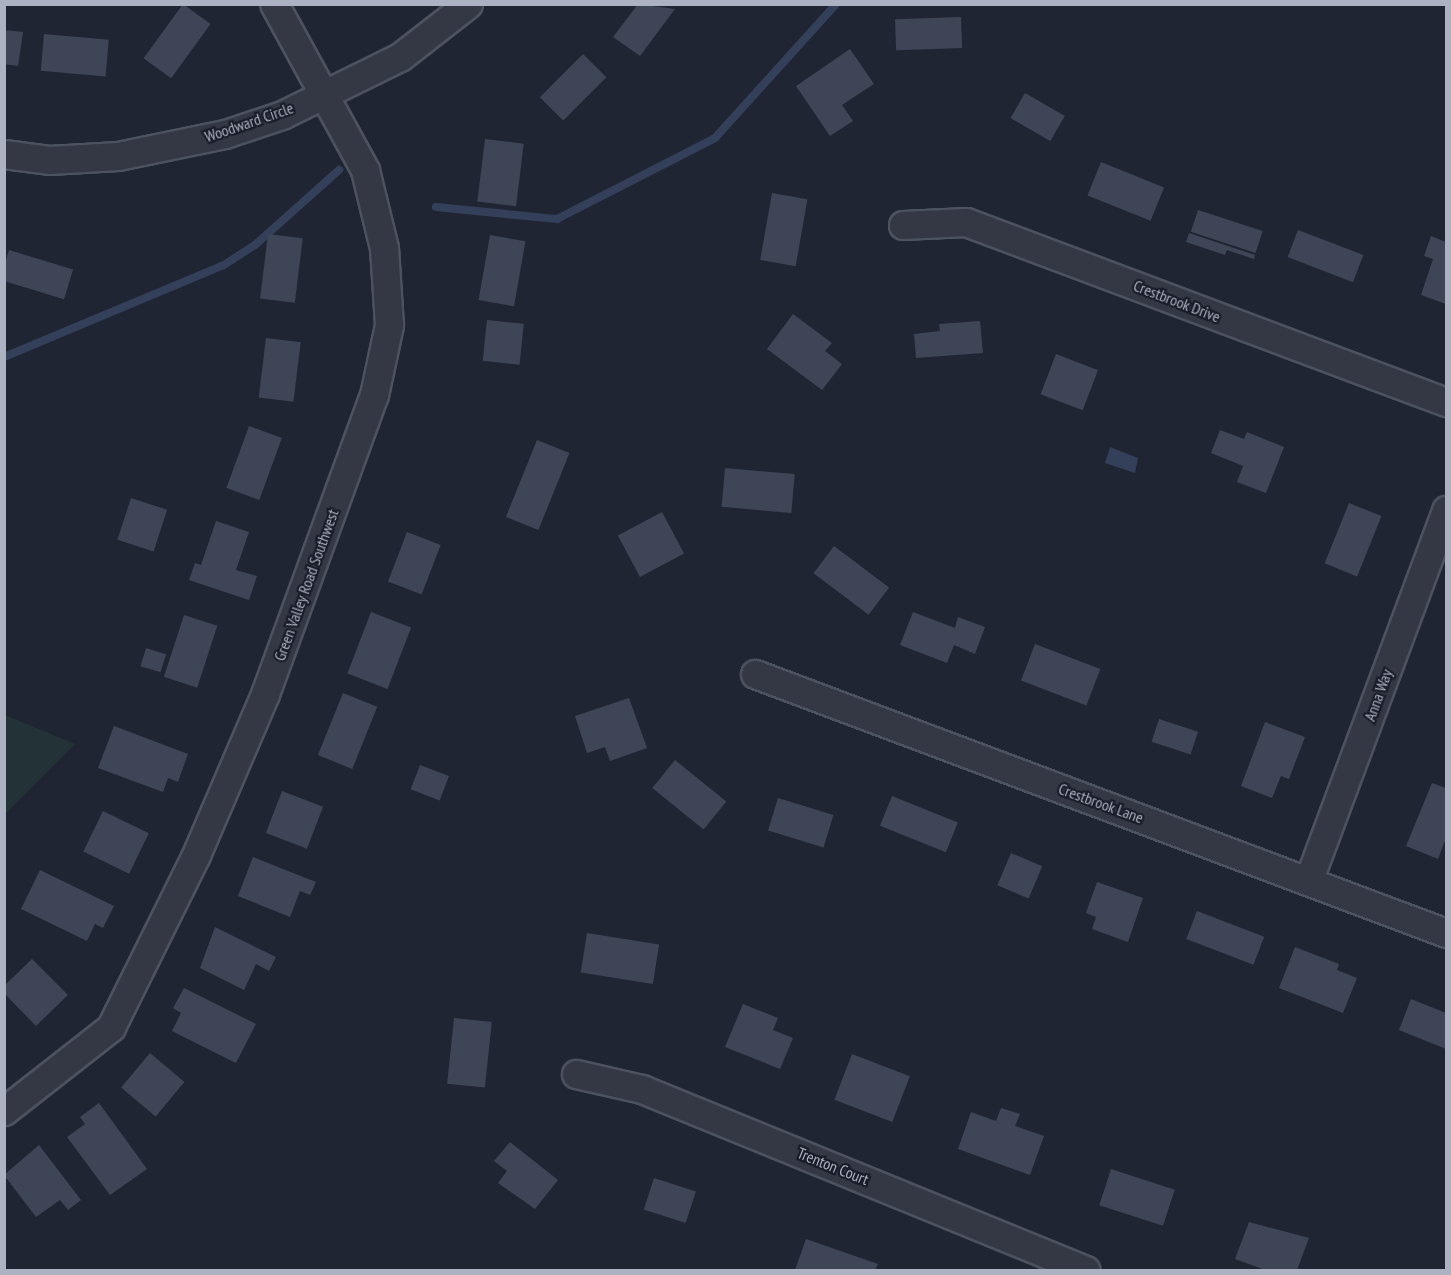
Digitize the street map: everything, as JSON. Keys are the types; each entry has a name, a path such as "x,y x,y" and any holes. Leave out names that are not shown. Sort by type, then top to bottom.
{"street":[{"name":"Green Valley Road Southwest","path":"4,1111 111,1027 196,855 265,694 374,395 389,325 384,248 365,170 274,4"},
{"name":"Woodward Circle","path":"4,154 49,160 118,156 225,134 406,54 468,4"},
{"name":"Crestbrook Drive","path":"903,225 966,222 1446,402"},
{"name":"Anna Way","path":"1309,879 1446,510"},
{"name":"Crestbrook Lane","path":"755,674 1309,879 1446,933"},
{"name":"Trenton Court","path":"576,1074 642,1089 1085,1270"}],"shaded area":[{"path":"5,715 75,744 5,814"}],"water":[{"path":"1110,447 1138,458 1135,473 1105,463"}],"building":[{"path":"183,4 211,24 171,78 144,58"},
{"path":"638,4 675,9 640,56 613,37"},
{"path":"961,17 962,48 896,50 895,19"},
{"path":"4,30 23,32 18,66 4,64"},
{"path":"44,34 109,40 106,77 41,71"},
{"path":"850,49 874,84 842,105 853,121 830,136 796,86"},
{"path":"583,54 606,77 563,120 540,97"},
{"path":"1025,93 1065,116 1050,141 1010,118"},
{"path":"485,139 524,144 516,206 477,202"},
{"path":"1101,162 1164,187 1151,221 1088,195"},
{"path":"772,193 807,199 796,266 760,260"},
{"path":"1198,210 1263,231 1256,253 1191,232"},
{"path":"1298,230 1363,255 1353,282 1288,257"},
{"path":"1189,233 1255,255 1254,259 1227,250 1225,255 1186,242"},
{"path":"268,234 303,238 295,303 260,299"},
{"path":"490,235 525,241 514,306 479,300"},
{"path":"1431,236 1446,242 1446,304 1421,295 1433,259 1424,256"},
{"path":"9,250 73,270 64,299 4,281 4,266"},
{"path":"793,314 832,343 825,351 842,364 822,390 767,349"},
{"path":"487,320 524,324 520,365 483,361"},
{"path":"980,321 983,353 916,358 914,334 940,331 939,324"},
{"path":"266,338 301,342 293,402 259,398"},
{"path":"1056,354 1098,370 1083,410 1041,394"},
{"path":"249,426 282,438 259,500 226,488"},
{"path":"1220,430 1244,439 1247,432 1284,447 1266,493 1237,482 1243,466 1211,453"},
{"path":"537,440 569,453 538,530 506,517"},
{"path":"725,468 795,474 791,513 722,507"},
{"path":"131,498 167,510 154,552 117,540"},
{"path":"1349,503 1381,516 1357,576 1325,563"},
{"path":"662,512 684,553 640,577 618,535"},
{"path":"216,521 249,532 236,570 257,576 249,600 189,580 195,563 201,565"},
{"path":"407,532 441,545 422,594 388,581"},
{"path":"834,546 889,588 869,615 814,573"},
{"path":"371,612 411,627 387,689 347,674"},
{"path":"913,612 955,628 958,617 985,627 975,654 954,645 947,663 900,645"},
{"path":"184,615 217,626 197,688 164,677"},
{"path":"1035,644 1100,669 1086,705 1021,680"},
{"path":"146,648 166,654 161,672 140,666"},
{"path":"343,693 377,707 352,769 318,755"},
{"path":"629,698 647,748 610,761 605,747 587,753 575,716"},
{"path":"1159,719 1198,732 1191,754 1152,742"},
{"path":"1265,722 1305,737 1289,779 1281,776 1272,798 1241,786"},
{"path":"114,726 188,754 178,782 168,778 163,792 98,768"},
{"path":"675,760 726,802 704,830 652,788"},
{"path":"420,765 449,776 440,800 411,789"},
{"path":"1432,783 1446,788 1446,838 1438,859 1406,846"},
{"path":"282,791 323,807 307,849 266,833"},
{"path":"892,796 958,823 946,852 880,826"},
{"path":"778,798 833,815 824,847 768,831"},
{"path":"103,811 149,833 129,874 83,851"},
{"path":"1011,853 1042,866 1029,899 997,885"},
{"path":"253,857 316,882 310,895 300,891 290,917 238,896"},
{"path":"40,870 114,906 103,928 95,924 87,941 21,909"},
{"path":"1097,882 1143,898 1128,942 1092,929 1096,917 1086,913"},
{"path":"1197,911 1264,937 1253,965 1186,939"},
{"path":"215,927 276,957 269,971 256,964 244,990 200,968"},
{"path":"587,933 659,944 653,984 581,973"},
{"path":"1295,947 1339,964 1337,970 1357,978 1343,1013 1279,988"},
{"path":"32,959 68,995 36,1026 4,993 4,986"},
{"path":"184,988 256,1024 236,1063 172,1031 181,1013 173,1008"},
{"path":"1411,999 1446,1013 1446,1049 1399,1030"},
{"path":"743,1004 778,1018 773,1030 793,1038 780,1069 725,1047"},
{"path":"454,1018 492,1022 485,1088 447,1084"},
{"path":"150,1053 184,1082 156,1116 121,1087"},
{"path":"852,1054 910,1076 892,1122 834,1100"},
{"path":"99,1103 147,1169 110,1195 67,1137 85,1124 80,1117"},
{"path":"1001,1108 1020,1114 1015,1126 1044,1136 1030,1175 958,1149 971,1112 996,1121"},
{"path":"510,1142 558,1180 535,1209 498,1183 507,1171 494,1161"},
{"path":"39,1145 81,1200 68,1210 60,1200 36,1217 4,1175"},
{"path":"1111,1169 1175,1190 1163,1226 1099,1205"},
{"path":"654,1178 696,1192 686,1223 644,1209"},
{"path":"1249,1222 1309,1238 1297,1270 1265,1270 1235,1259"},
{"path":"806,1239 878,1264 875,1270 795,1270"}],"waterway":[{"path":"436,207 557,219 715,138 836,4"},
{"path":"4,357 224,265 255,245 339,170"}]}
